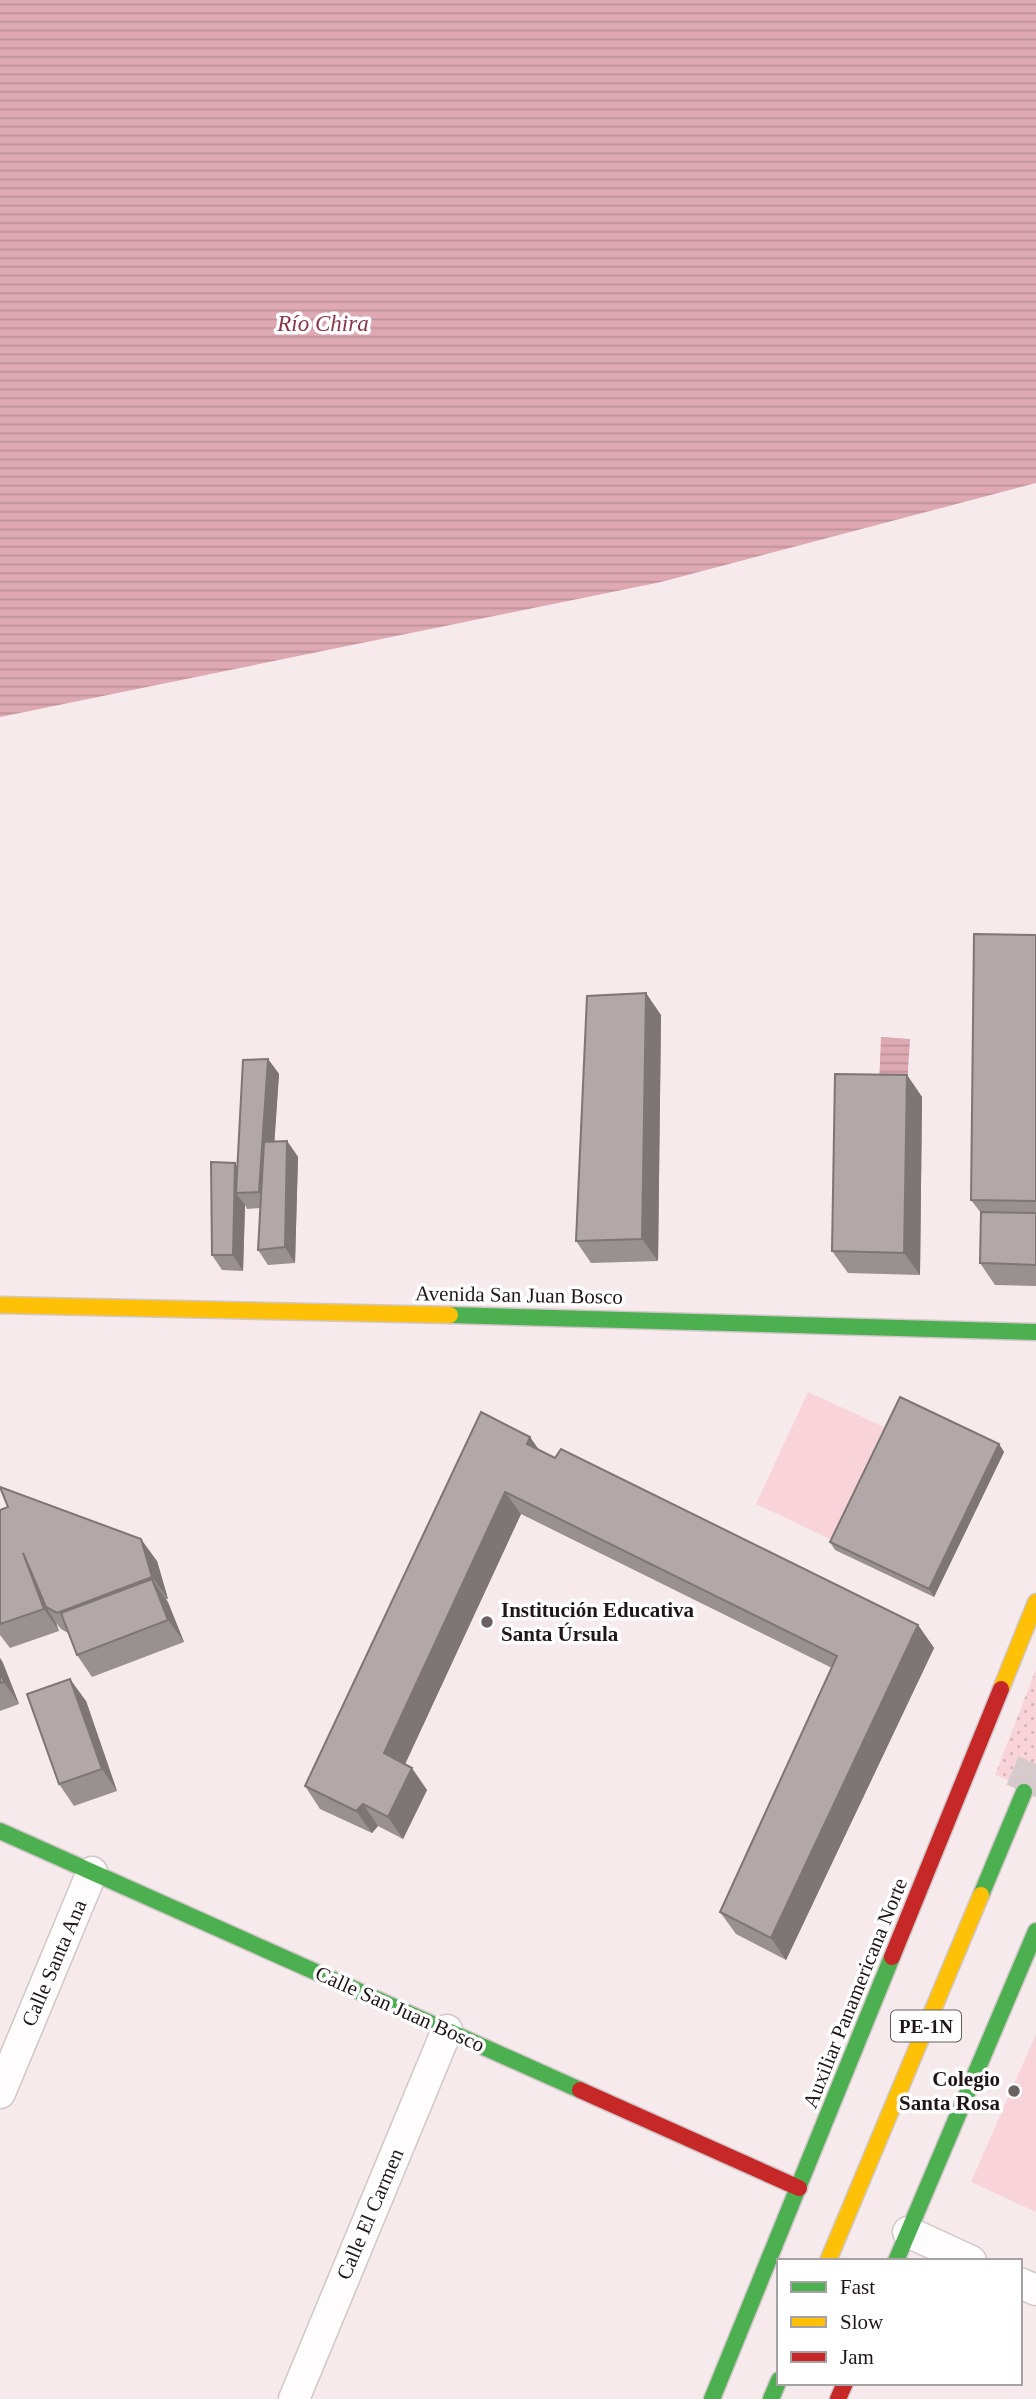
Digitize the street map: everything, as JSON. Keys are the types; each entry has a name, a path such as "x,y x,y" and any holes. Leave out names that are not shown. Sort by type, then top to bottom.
{"main road":[{"name":"Avenida San Juan Bosco","path":"0,1305 624,1319 1036,1332"},
{"name":"Auxiliar Panamericana Norte","path":"712,2399 1036,1602"},
{"name":"PE-1N","path":"829,2259 1024,1792"},
{"name":"Calle San Juan Bosco","path":"0,1831 799,2189"},
{"path":"897,2259 1036,1931"}],"street":[{"name":"Calle Santa Ana","path":"0,2094 92,1872"},
{"name":"Calle El Carmen","path":"294,2399 447,2030"},
{"path":"908,2232 967,2259"}],"shaded area":[{"path":"808,1392 884,1427 832,1540 756,1504"},
{"path":"1036,1669 1036,1791 995,1775"},
{"path":"1036,2034 1036,2212 971,2182"}],"water":[{"name":"Río Chira","path":"0,0 1036,0 1036,483 661,582 0,717"},
{"path":"881,1037 910,1039 907,1086 879,1084"}],"building":[{"path":"974,934 1036,935 1036,1201 971,1200"},
{"path":"646,993 642,1239 576,1241 587,996"},
{"path":"268,1059 259,1192 236,1193 243,1060"},
{"path":"835,1074 907,1075 904,1253 832,1251"},
{"path":"287,1141 285,1247 258,1250 264,1142"},
{"path":"211,1162 235,1163 233,1255 212,1255"},
{"path":"981,1212 1036,1213 1036,1265 980,1263"},
{"path":"900,1397 999,1444 929,1589 830,1542"},
{"path":"481,1412 530,1437 527,1444 555,1458 561,1449 918,1625 771,1938 720,1912 837,1656 505,1492 384,1753 412,1768 388,1817 363,1804 356,1811 305,1786"},
{"path":"0,1487 141,1539 152,1577 57,1613 46,1607 23,1553 44,1609 0,1624 0,1510 8,1507"},
{"path":"152,1579 168,1620 77,1655 61,1613"},
{"path":"70,1679 102,1769 59,1784 27,1694"}],"tunnel":[{"path":"1024,1792 1036,1764"}],"traffic: fast":[{"path":"450,1315 1036,1332"},
{"path":"981,1895 1024,1792"},
{"path":"0,1831 580,2090"},
{"path":"897,2259 1036,1931"},
{"path":"712,2399 892,1957"},
{"path":"771,2399 777,2385"}],"traffic: slow":[{"path":"0,1305 450,1315"},
{"path":"1001,1689 1036,1602"},
{"path":"829,2259 981,1895"}],"traffic: jam":[{"path":"892,1957 1001,1689"},
{"path":"580,2090 799,2188"},
{"path":"838,2399 844,2385"}],"place":[{"name":"Institución Educativa Santa Úrsula","path":"487,1622"},
{"name":"Colegio Santa Rosa","path":"1014,2091"}]}
